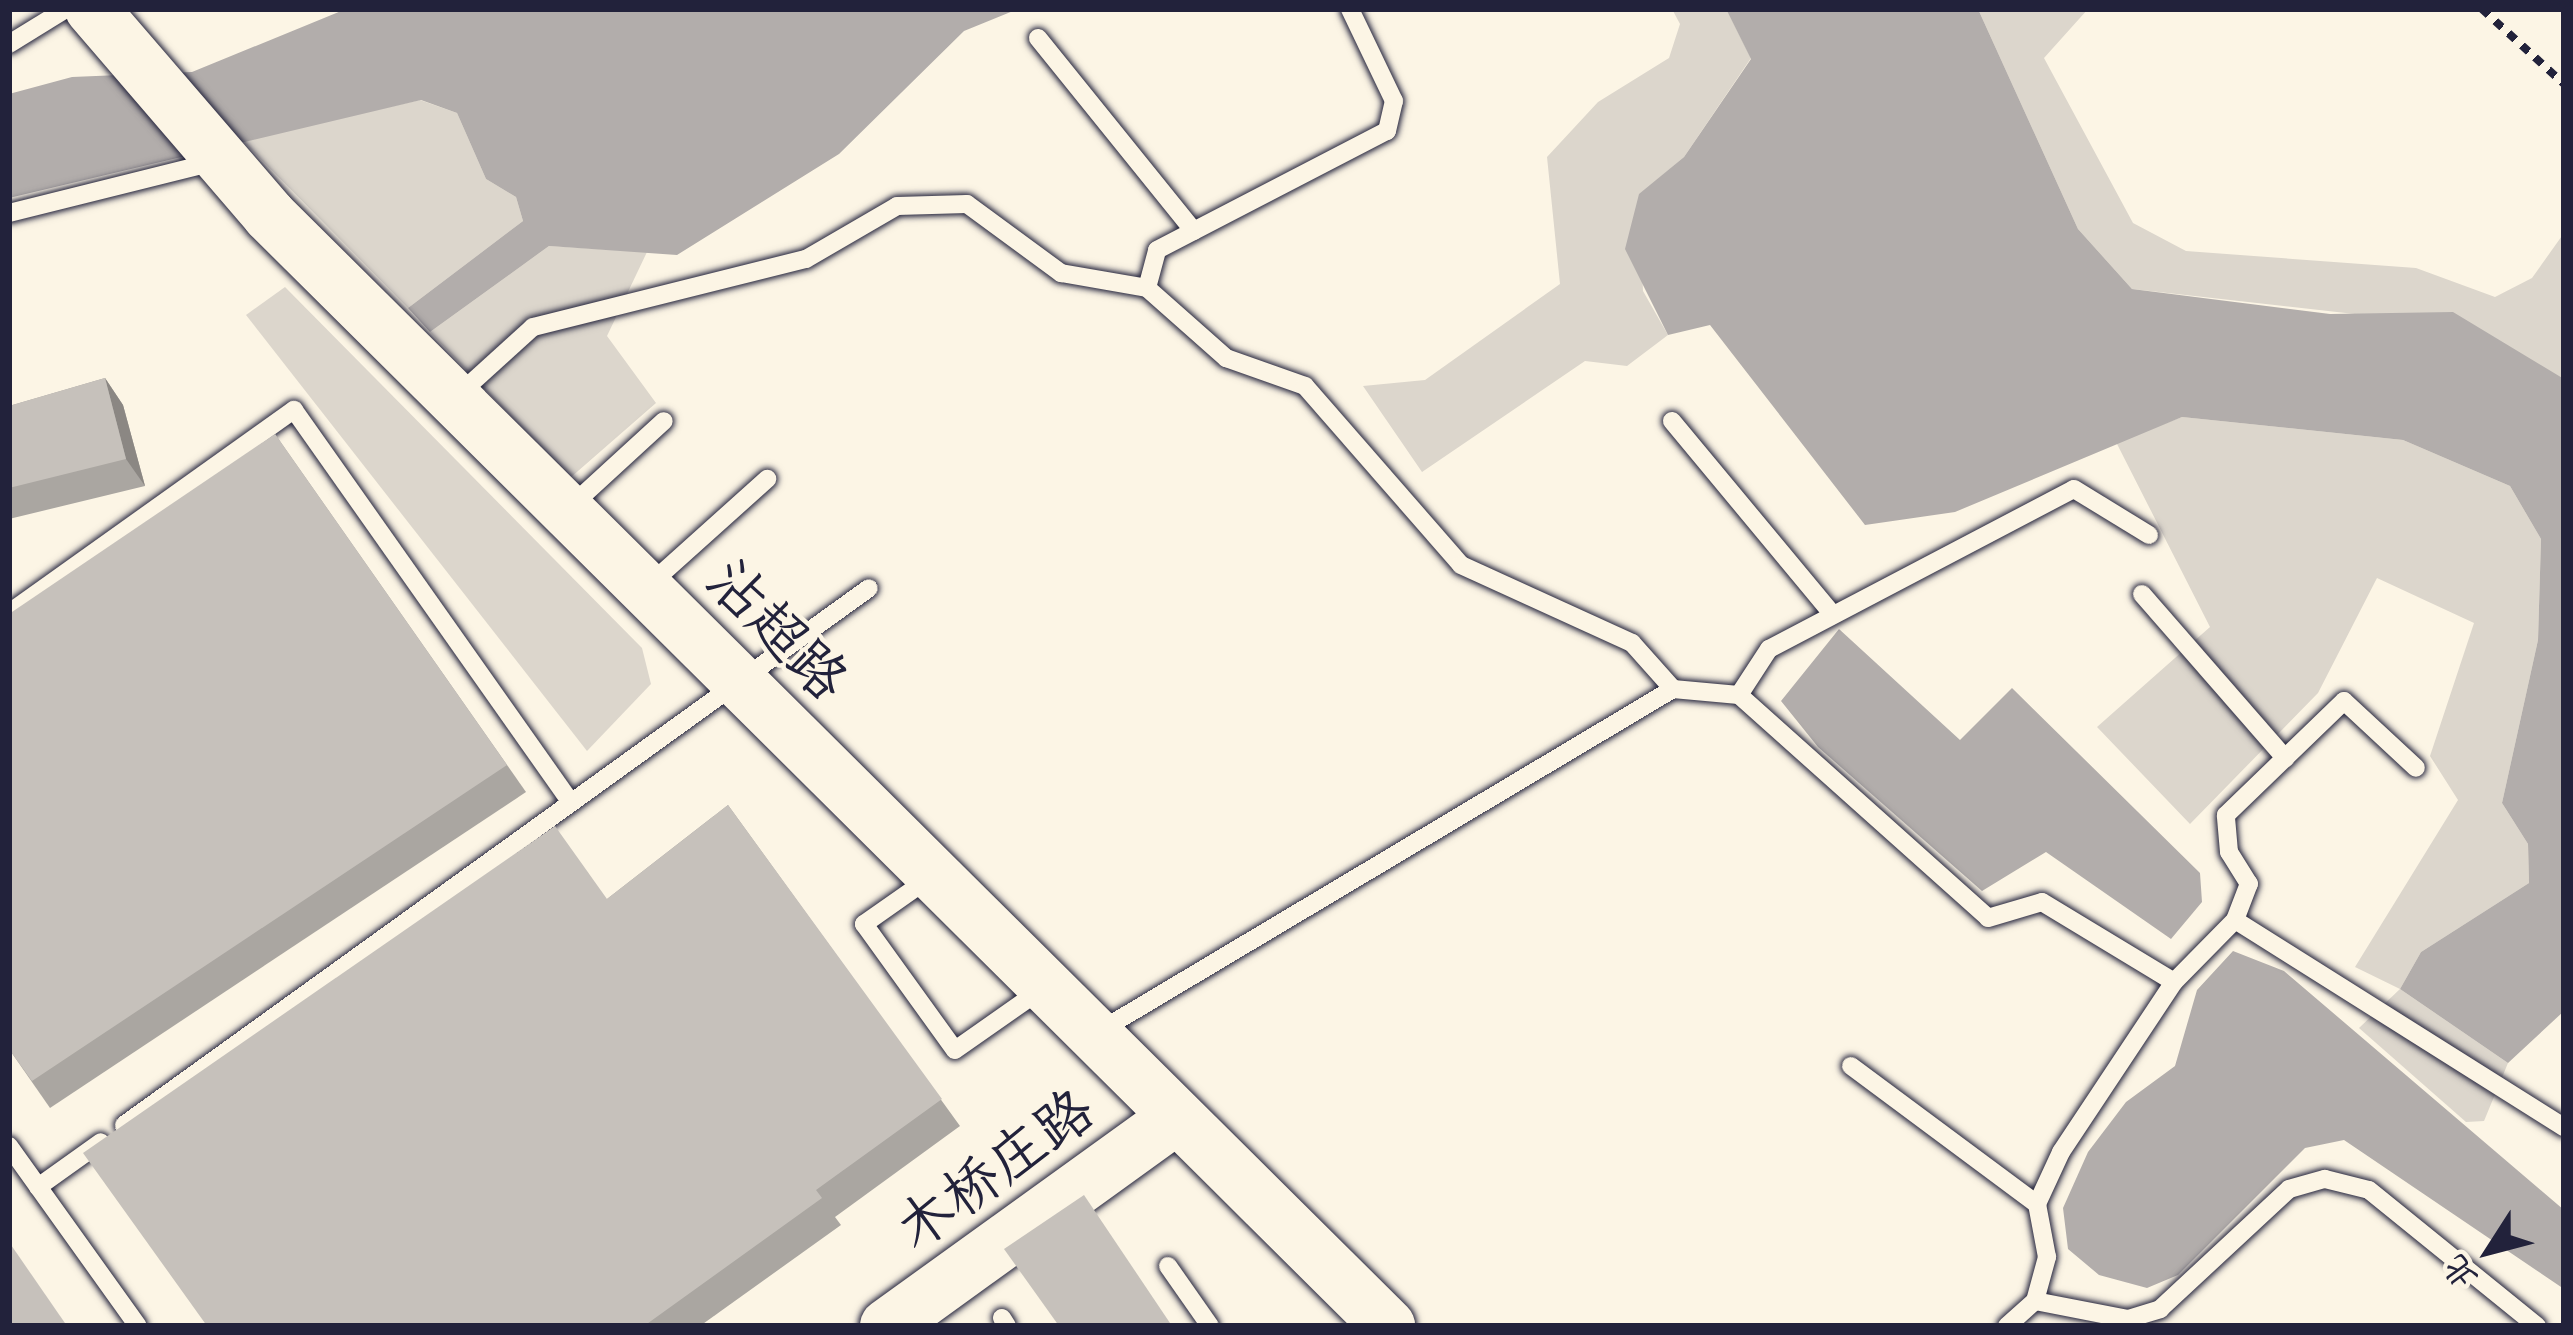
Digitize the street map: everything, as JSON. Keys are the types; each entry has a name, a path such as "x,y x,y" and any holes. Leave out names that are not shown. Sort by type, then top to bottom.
{"street":[{"name":"沾超路","path":"92,9 218,155 454,399 1388,1326"},
{"name":"木桥庄路","path":"887,1326 1177,1117"}],"lane":[{"path":"9,44 66,9"},
{"path":"1147,288 1157,250 1388,131 1394,101 1350,9"},
{"path":"1038,38 1194,231"},
{"path":"9,213 218,155"},
{"path":"454,399 533,327 806,259 896,206 967,204 1061,273 1147,288 1226,358 1305,386 1461,565 1632,644 1672,689"},
{"path":"9,614 294,410 570,801"},
{"path":"567,510 664,421"},
{"path":"1672,421 1832,614"},
{"path":"645,588 767,479"},
{"path":"1739,695 1769,649 2074,489 2149,535"},
{"path":"38,1187 869,588"},
{"path":"2142,594 2285,758"},
{"path":"1094,1034 1672,689 1739,695 1988,918 2042,902 2174,982"},
{"path":"2007,1326 2035,1301 2047,1257 2037,1204 2174,982 2235,920 2249,884 2229,852 2226,815 2344,701 2416,768"},
{"path":"934,875 863,924 955,1050 1046,986"},
{"path":"2235,920 2564,1126"},
{"path":"1851,1066 2037,1204"},
{"path":"9,1146 138,1326"},
{"path":"2035,1301 2128,1319 2160,1309 2289,1189 2324,1179 2369,1190 2537,1326"},
{"path":"1168,1266 1210,1326"}],"path":[{"path":"2482,9 2564,84"}],"shaded area":[{"path":"346,9 1018,9 964,31 839,154 677,255 549,246 430,332 408,308 523,221 516,197 486,179 457,113 421,100 9,198 9,94 72,77 192,72"},
{"path":"1672,9 1726,9 1751,58 1684,157 1639,195 1643,291 1668,335 1627,366 1585,361 1422,472 1363,386 1425,380 1560,284 1547,157 1598,102 1669,58 1680,24"},
{"path":"1726,9 1978,9 2078,229 2132,289 2330,314 2453,312 2564,379 2564,1011 2508,1063 2400,989 2421,952 2529,883 2528,844 2502,803 2538,640 2541,539 2510,486 2403,440 2182,417 1955,512 1865,525 1710,325 1668,335 1625,249 1639,194 1684,157 1751,59"},
{"path":"1978,9 2088,9 2044,58 2133,223 2186,251 2416,268 2495,297 2532,278 2564,233 2564,379 2390,318 2132,289 2078,229"},
{"path":"420,100 457,113 486,179 516,197 523,221 408,308 242,140"},
{"path":"549,246 647,252 607,336 656,403 570,478 430,332"},
{"path":"285,287 642,648 651,684 587,751 246,315"},
{"path":"2182,417 2403,440 2510,486 2541,539 2538,640 2502,803 2528,844 2529,883 2421,952 2400,989 2355,967 2458,800 2430,756 2474,623 2377,578 2318,693 2190,824 2097,727 2210,627 2116,442"},
{"path":"1839,629 1960,740 2012,688 2200,873 2202,902 2171,939 2046,852 1982,891 1818,747 1781,701"},
{"path":"2233,951 2284,971 2564,1210 2564,1289 2344,1140 2305,1148 2178,1275 2147,1288 2099,1275 2068,1249 2063,1208 2088,1152 2126,1102 2175,1066 2197,990"},
{"path":"2400,989 2508,1063 2484,1121 2466,1122 2359,1028"}],"building":[{"path":"105,378 126,459 9,488 9,406"},
{"path":"275,434 507,765 32,1081 9,1049 9,614"},
{"path":"728,805 942,1099 816,1190 822,1198 644,1326 207,1326 83,1153 555,826 607,899"},
{"path":"1084,1195 1172,1326 1059,1326 1004,1249"},
{"path":"9,1242 67,1326 9,1326"}]}
